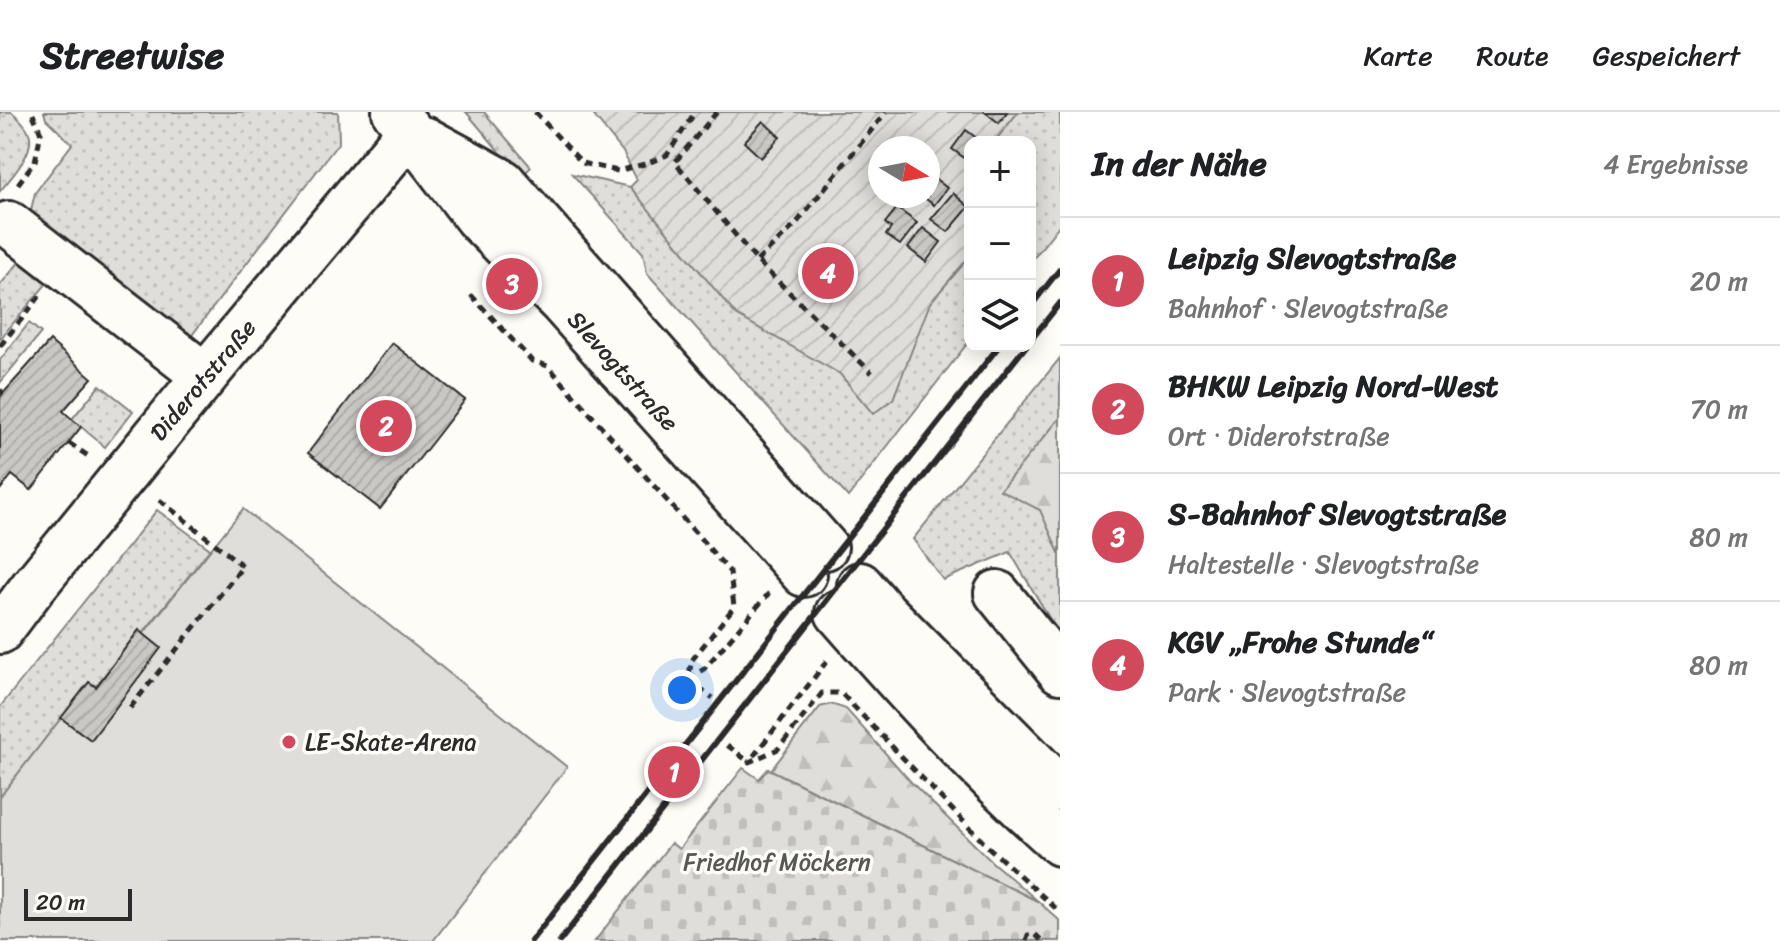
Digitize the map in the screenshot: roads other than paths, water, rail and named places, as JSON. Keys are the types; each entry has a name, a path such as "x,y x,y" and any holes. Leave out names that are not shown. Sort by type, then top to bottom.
{"main road":[{"name":"Diderotstraße","path":"0,631 205,376 403,122"},
{"name":"Slevogtstraße","path":"403,122 477,218 562,303 800,571"},
{"path":"9,224 205,376"},
{"path":"997,593 1060,671"},
{"path":"1060,789 881,609 849,599 917,703 1060,843"}],"railway":[{"path":"1036,299 1060,269"},
{"path":"1036,333 1060,303"},
{"path":"531,941 994,352"},
{"path":"560,941 1021,352"}],"place":[{"name":"KGV „Frohe Stunde“","path":"828,273"},
{"name":"S-Bahnhof Slevogtstraße","path":"512,284"},
{"name":"BHKW Leipzig Nord-West","path":"386,426"},
{"name":"LE-Skate-Arena","path":"289,742"},
{"name":"Leipzig Slevogtstraße","path":"674,772"}],"park label":[{"name":"Friedhof Möckern","path":"777,862"}]}
